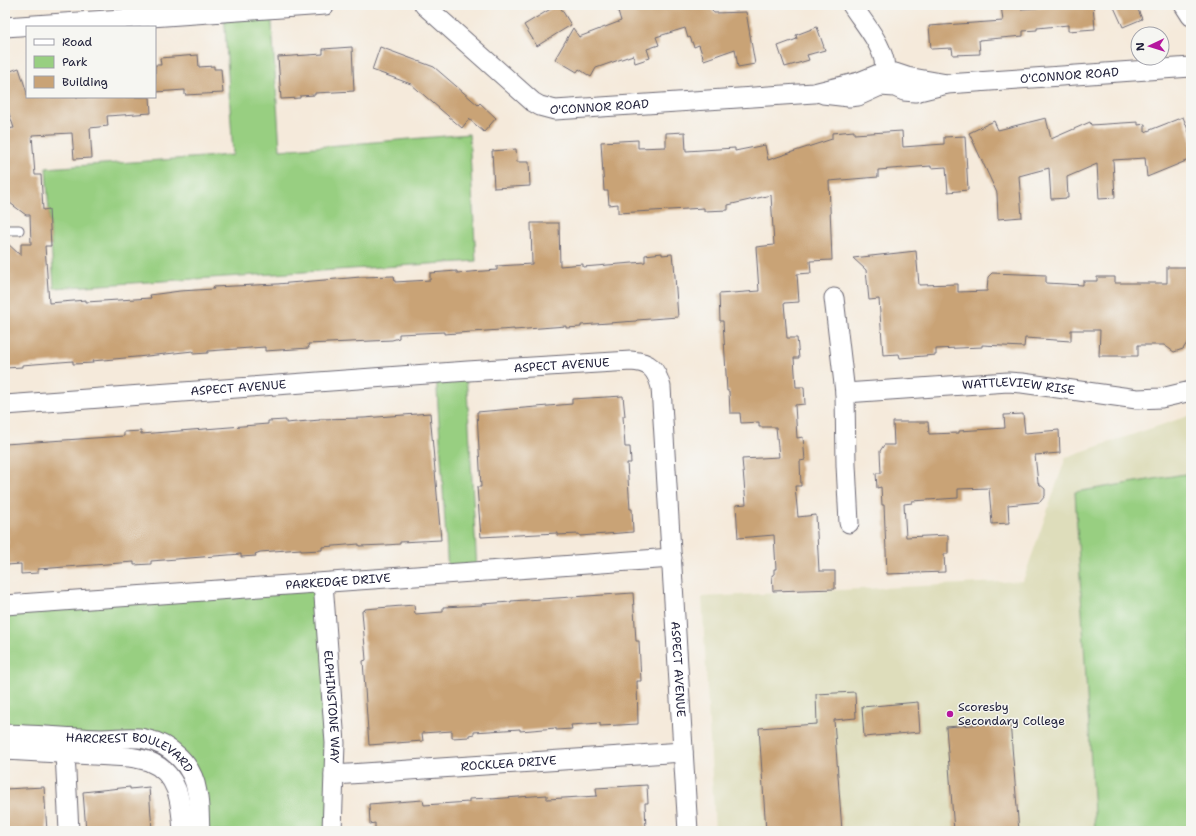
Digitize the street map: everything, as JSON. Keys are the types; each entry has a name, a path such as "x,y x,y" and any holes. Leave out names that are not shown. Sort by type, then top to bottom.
{"street":[{"path":"5,27 325,5"},
{"name":"O'CONNOR ROAD","path":"424,5 533,102 548,109 563,110 814,93 849,97 862,94 876,88 885,80 904,91 915,92 947,84 1191,67"},
{"path":"852,5 878,44 884,59 885,80"},
{"path":"1184,5 1191,16"},
{"path":"834,298 846,393 846,465 849,524"},
{"name":"ASPECT AVENUE","path":"5,405 468,371 631,361 645,363 655,372 661,387 688,831"},
{"name":"WATTLEVIEW RISE","path":"846,393 1008,382 1137,399 1165,397 1191,391"},
{"name":"PARKEDGE DRIVE","path":"5,605 672,558"},
{"name":"ELPHINSTONE WAY","path":"323,583 335,743 332,831"},
{"name":"HARCREST BOULEVARD","path":"5,734 100,739 144,738 160,743 178,756 192,775 198,793 200,831"},
{"name":"HARCREST BOULEVARD","path":"5,750 130,757 147,760 161,768 171,778 178,792 182,810 183,831"},
{"name":"ROCKLEA DRIVE","path":"334,775 683,752"},
{"path":"65,753 69,831"}],"lane":[{"path":"5,230 18,230"}],"shaded area":[{"name":"Scoresby Secondary College","path":"1191,415 1191,831 715,831 702,597 1023,581 1066,457"}],"green space":[{"path":"271,9 280,150 469,134 476,261 54,288 46,168 233,155 224,11"},
{"path":"466,371 477,571 448,573 436,373"},
{"path":"1191,473 1191,831 1095,831 1075,492"},
{"path":"323,583 332,831 200,831 198,793 167,747 5,734 5,605"}],"building":[{"path":"559,5 571,25 537,46 524,25"},
{"path":"636,5 709,5 714,13 746,12 755,64 738,67 735,49 704,60 699,45 694,47 690,37 688,38 685,28 656,37 659,45 647,49 650,58 635,63 633,55 596,68 591,77 579,69 577,72 555,59 573,28 579,37 621,21 618,11"},
{"path":"1001,5 1021,5 1021,9 1051,7 1051,5 1093,5 1095,29 1068,31 1068,25 1023,31 1023,36 979,40 980,54 953,55 952,48 931,49 929,26 1003,21"},
{"path":"1113,5 1136,5 1142,19 1123,27"},
{"path":"817,27 825,50 807,55 809,60 785,67 778,46 797,39 796,35"},
{"path":"352,47 354,91 315,93 315,95 300,96 300,98 281,99 278,57 323,54 323,49"},
{"path":"380,47 434,67 478,105 480,103 496,118 484,132 469,119 462,128 411,84 372,70"},
{"path":"198,55 199,67 214,66 214,69 221,69 223,93 185,95 185,90 156,92 156,65 161,65 160,58"},
{"path":"19,68 26,90 26,98 150,98 151,113 107,116 108,126 90,128 92,158 74,159 72,133 32,135 35,175 41,175 43,210 49,209 51,246 45,246 49,303 151,298 150,295 214,289 213,287 277,284 361,277 394,276 395,282 430,280 430,273 457,271 457,273 497,270 497,266 532,264 531,223 559,223 560,266 583,264 583,267 645,262 645,255 662,253 662,255 672,254 678,317 581,325 581,327 566,328 566,326 444,334 444,332 399,334 399,338 392,340 308,344 309,348 265,351 265,347 208,351 208,353 193,354 193,351 92,361 93,363 73,364 73,361 22,365 22,367 5,368 5,241 21,256 21,244 31,244 30,215 26,215 10,203 5,162 5,131 7,131 6,129 14,128 5,102 5,73"},
{"path":"1183,117 1191,137 1191,159 1147,177 1145,158 1113,160 1115,198 1099,199 1097,164 1067,177 1068,198 1051,199 1049,168 1019,176 1022,217 998,219 997,193 969,133 994,121 998,130 1046,118 1051,139 1090,122 1091,125 1138,122 1138,125 1145,124 1145,132"},
{"path":"854,131 854,134 902,131 903,147 944,144 944,137 965,136 968,190 948,192 946,167 931,168 931,166 878,170 878,177 829,181 832,260 810,261 811,273 797,274 799,302 784,303 787,338 797,338 799,358 794,358 796,387 804,387 805,404 795,405 797,438 803,437 805,460 800,461 801,486 795,486 798,517 816,515 819,571 835,571 835,589 773,591 772,575 774,575 774,569 776,569 774,535 738,538 736,505 746,504 742,459 779,457 776,427 759,427 759,422 741,423 740,413 730,413 729,391 727,391 723,321 720,321 719,294 759,291 756,247 774,245 771,195 728,205 728,210 704,211 704,208 618,213 618,204 609,205 608,191 604,191 601,142 638,140 638,148 666,147 666,133 685,132 686,151 735,148 735,151 765,145 768,160 832,139 832,133"},
{"path":"516,149 517,162 529,162 530,186 494,188 492,151"},
{"path":"916,251 919,285 958,284 958,292 987,291 988,277 992,273 1046,275 1046,283 1083,285 1083,281 1097,281 1097,277 1115,277 1115,283 1167,283 1167,267 1191,267 1191,343 1187,343 1183,349 1174,352 1164,345 1138,345 1138,356 1099,356 1100,330 1071,330 1071,341 1025,338 1024,347 982,345 982,347 936,349 936,355 900,358 899,354 883,355 879,299 869,300 866,270 853,258"},
{"path":"623,396 625,416 623,416 625,447 630,447 631,463 627,463 633,532 580,536 579,534 557,535 557,533 481,537 477,487 481,487 477,412 572,404 572,399"},
{"path":"430,413 441,540 400,542 400,544 386,545 359,546 359,544 322,547 322,550 301,551 301,549 260,552 255,554 256,556 241,557 241,554 151,561 151,564 134,565 134,562 38,569 38,573 21,574 21,564 7,565 6,544 8,544 5,495 5,444 124,436 124,432 141,431 141,434 268,424 268,421 286,420 286,423 320,419 364,418"},
{"path":"1023,414 1025,433 1059,430 1060,453 1035,455 1038,483 1045,489 1045,496 1040,502 1008,505 1009,523 992,524 989,488 958,489 958,498 912,501 912,503 904,504 906,537 948,535 948,554 944,554 945,572 887,574 884,505 882,505 881,487 877,488 876,473 881,473 880,451 884,445 894,445 893,422 928,422 929,434 959,433 959,431 1005,428 1004,415"},
{"path":"633,593 636,641 639,641 641,681 637,681 638,724 600,726 600,723 571,725 572,729 556,730 556,728 520,731 520,729 474,732 474,734 469,735 469,737 452,738 452,731 422,733 423,741 369,745 363,661 366,660 362,611 365,609 414,605 415,614 443,612 443,607"},
{"path":"855,692 856,718 834,720 842,831 766,831 759,728 817,724 816,694"},
{"path":"918,702 920,732 864,737 862,707"},
{"path":"1010,722 1019,831 954,831 946,727"},
{"path":"647,785 648,803 645,803 646,831 436,831 436,829 375,831 375,823 370,824 369,804 423,800 424,805 469,802 469,799 547,795 547,799 597,796 596,788"},
{"path":"44,787 47,831 5,831 5,789"},
{"path":"130,787 130,789 149,787 152,831 86,831 83,792"}],"place":[{"name":"Scoresby Secondary College","path":"950,714"}]}
